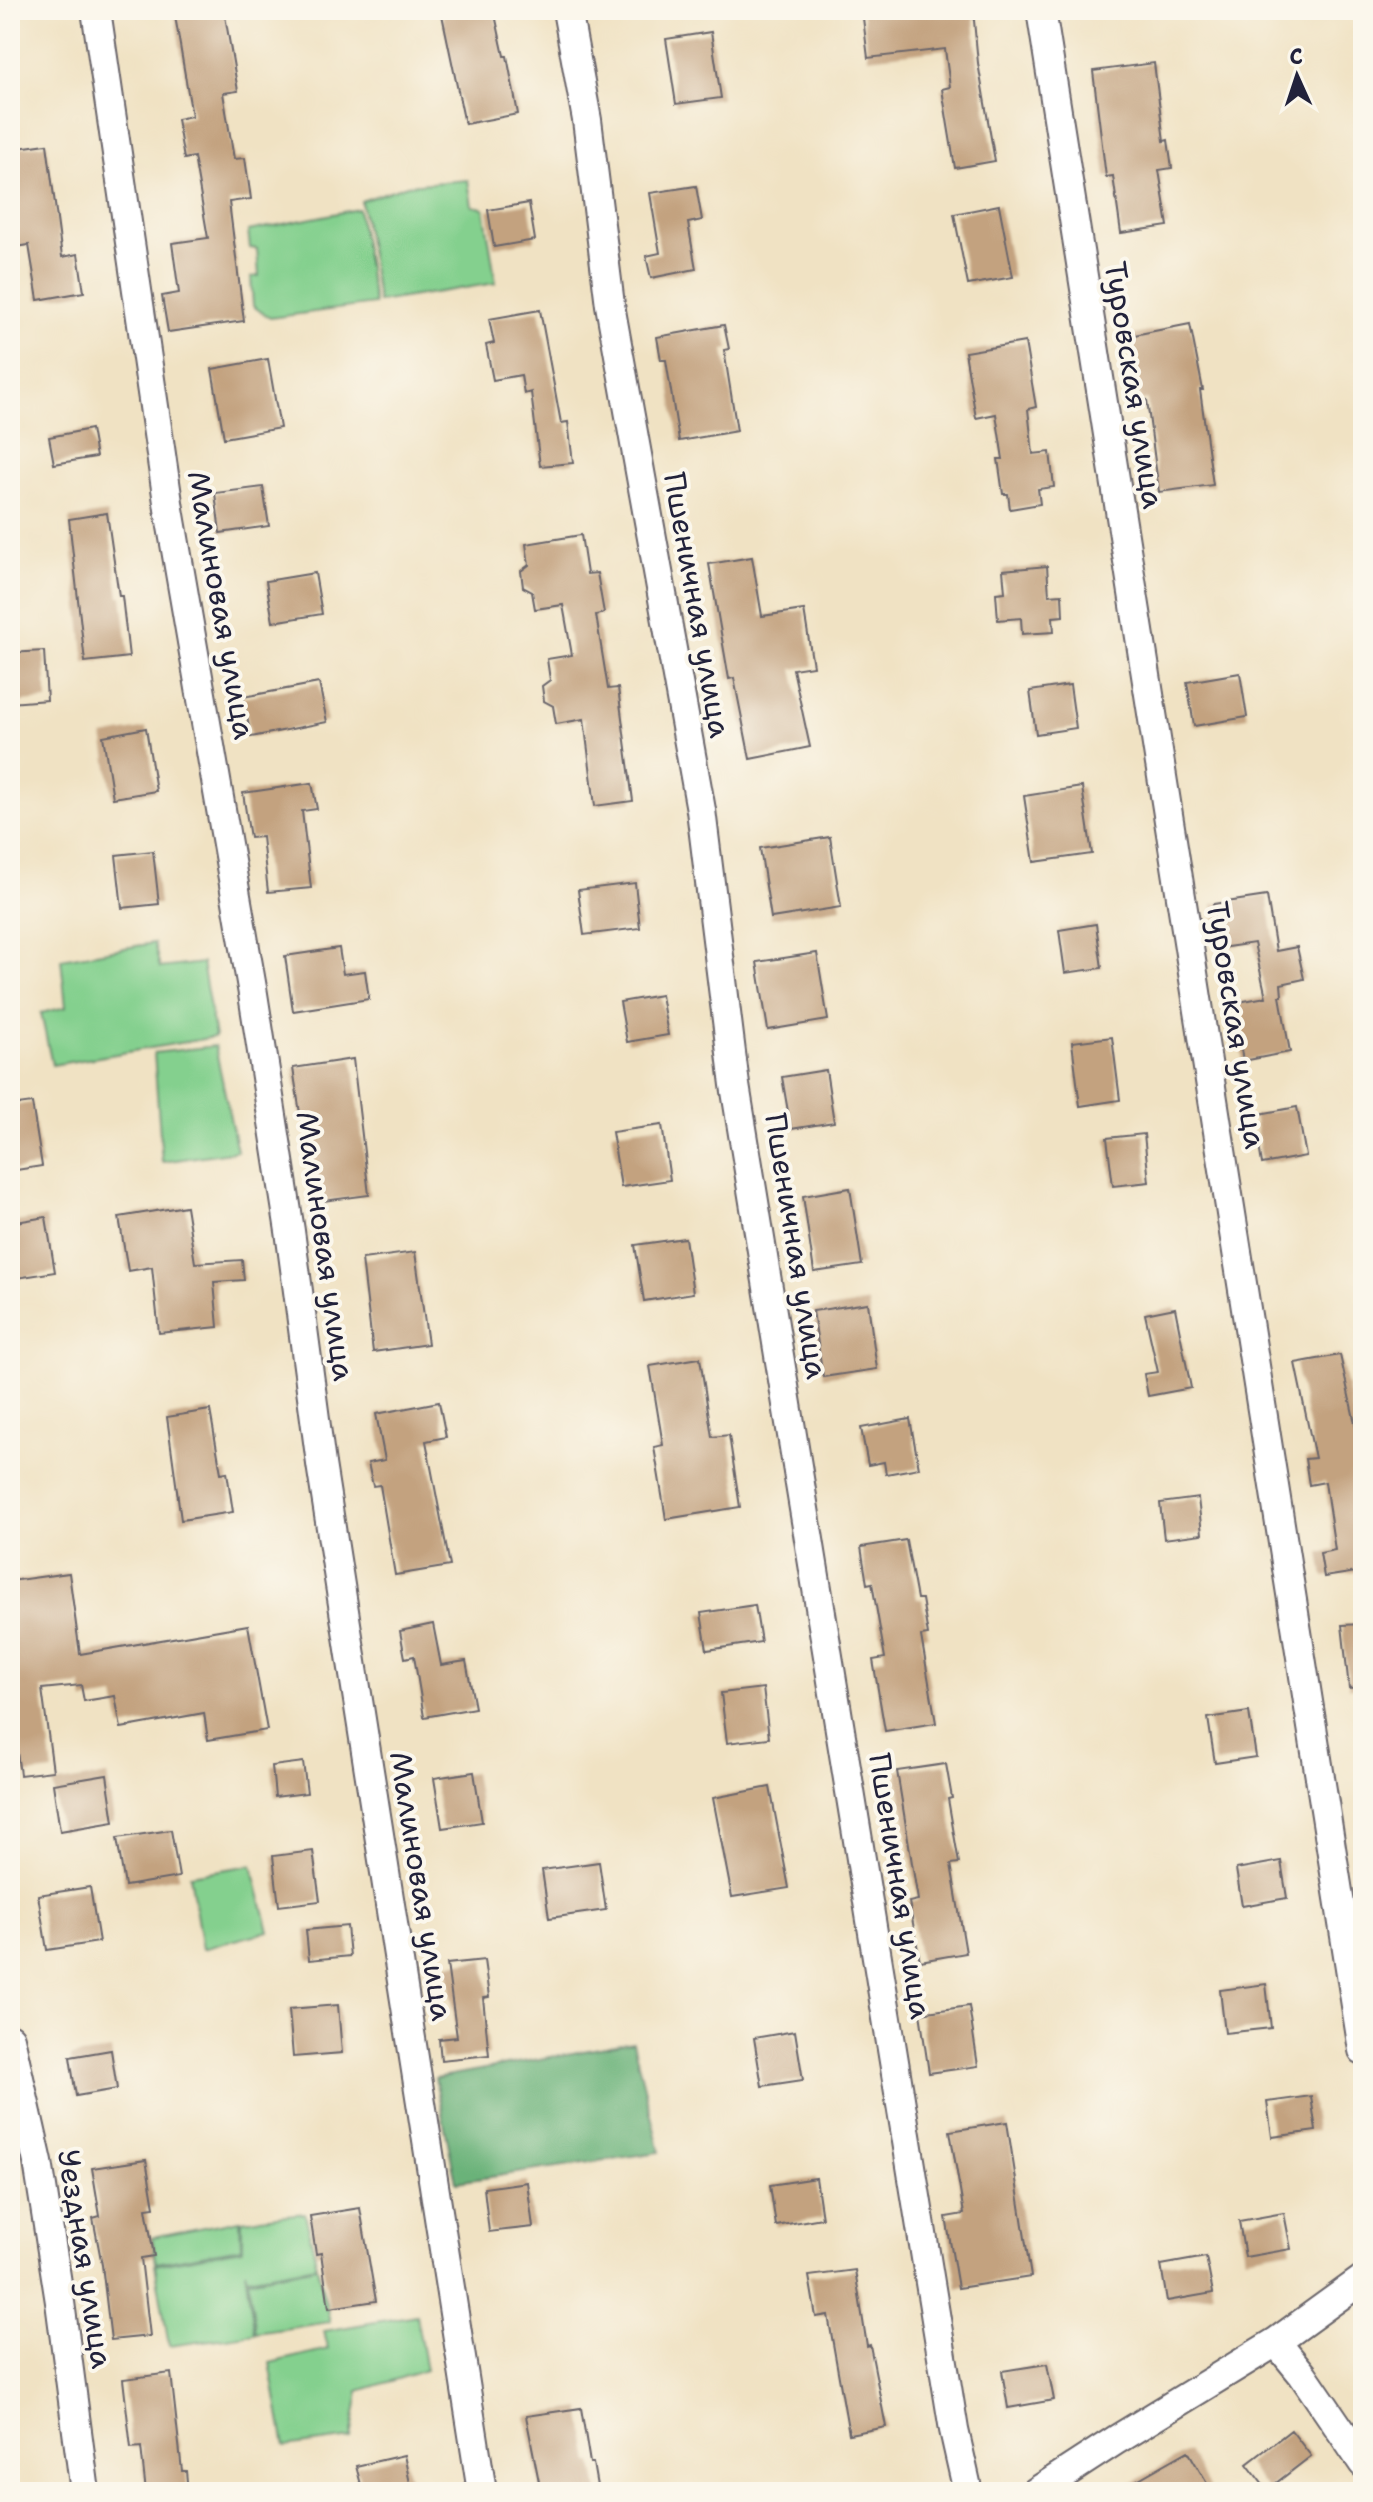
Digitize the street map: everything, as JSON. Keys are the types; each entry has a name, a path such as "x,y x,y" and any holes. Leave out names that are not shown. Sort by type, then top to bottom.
{"street":[{"name":"Малиновая улица","path":"96,10 169,509 253,994 290,1231 321,1464 482,2492"},
{"name":"Пшеничная улица","path":"567,10 587,120 610,305 701,810 740,1116 948,2399 968,2492"},
{"name":"Туровская улица","path":"1041,10 1363,2050"},
{"name":"Уездная улица","path":"10,2038 38,2162 85,2492"},
{"path":"1036,2492 1276,2342 1363,2279"},
{"path":"1276,2342 1303,2375 1363,2463"}],"green space":[{"path":"468,180 472,206 484,208 496,283 378,302 361,201 407,185"},
{"path":"358,209 374,304 270,318 253,306 251,277 259,276 257,249 250,248 248,231"},
{"path":"154,943 160,968 202,963 215,1037 52,1065 41,1013 66,1007 61,959"},
{"path":"215,1046 237,1151 162,1162 154,1053"},
{"path":"252,1865 269,1931 202,1949 190,1875"},
{"path":"633,2042 660,2152 456,2182 435,2078"},
{"path":"305,2213 317,2266 247,2278 245,2271 255,2334 169,2346 155,2265 242,2249 242,2220"},
{"path":"240,2220 241,2248 156,2263 152,2237"},
{"path":"317,2267 330,2322 256,2333 248,2280"},
{"path":"416,2315 426,2370 359,2391 351,2438 285,2447 270,2363 328,2349 324,2331"}],"building":[{"path":"174,10 224,10 238,91 223,93 234,159 245,158 251,199 229,202 244,321 168,332 162,296 179,293 172,243 208,238 194,157 184,159 177,119 192,116"},
{"path":"441,10 494,10 518,114 465,124"},
{"path":"862,10 973,10 978,63 995,161 955,168 942,89 950,87 945,49 868,58"},
{"path":"711,32 721,98 676,104 666,39"},
{"path":"1154,63 1164,141 1168,140 1172,168 1159,170 1168,226 1121,233 1113,176 1106,177 1093,71"},
{"path":"47,144 62,257 78,254 84,292 38,300 29,245 16,247 10,200 10,149"},
{"path":"696,186 702,220 688,223 696,269 651,278 646,256 660,253 650,193"},
{"path":"529,203 535,240 494,247 488,210"},
{"path":"999,205 1013,277 968,285 954,214"},
{"path":"540,310 561,423 568,422 573,463 540,466 531,392 524,394 521,375 493,380 486,345 494,343 489,319"},
{"path":"1190,324 1203,390 1200,390 1213,485 1159,492 1147,400 1141,401 1129,336"},
{"path":"724,325 729,349 724,350 737,431 679,441 666,360 661,360 657,337"},
{"path":"1025,342 1036,407 1028,409 1033,454 1050,452 1054,487 1038,489 1040,504 1010,509 1008,494 1003,494 998,459 1003,459 996,414 976,418 965,352"},
{"path":"268,359 280,428 224,438 212,369"},
{"path":"91,429 96,457 54,464 49,437"},
{"path":"263,487 269,526 220,533 215,493"},
{"path":"107,513 129,657 85,662 69,519"},
{"path":"581,535 587,574 597,573 604,613 596,615 608,689 618,688 633,801 595,806 584,719 556,724 553,706 544,701 542,686 550,680 547,659 572,655 563,605 535,609 532,592 523,587 521,571 529,565 526,544"},
{"path":"752,557 762,616 804,610 813,666 793,669 810,747 750,759 734,678 729,679 709,564"},
{"path":"1047,566 1049,595 1062,594 1063,616 1053,617 1054,632 1022,634 1021,618 998,620 996,593 1005,592 1003,570"},
{"path":"315,573 322,614 273,622 266,581"},
{"path":"44,651 47,700 10,703 10,653"},
{"path":"1240,673 1247,717 1194,726 1187,682"},
{"path":"319,683 327,722 251,737 243,697"},
{"path":"1070,685 1076,728 1036,734 1030,691"},
{"path":"146,728 156,791 113,798 103,736"},
{"path":"312,783 317,809 302,811 311,888 268,892 262,837 250,838 243,793"},
{"path":"1082,787 1092,854 1034,862 1024,796"},
{"path":"830,837 841,907 771,918 760,848"},
{"path":"153,851 159,904 122,908 116,855"},
{"path":"635,883 640,928 584,935 578,890"},
{"path":"1267,896 1276,951 1297,947 1304,979 1281,984 1280,996 1290,1052 1243,1061 1233,1003 1266,997 1254,943 1220,948 1213,904"},
{"path":"1096,924 1102,968 1065,973 1059,930"},
{"path":"339,948 343,974 365,971 369,999 293,1011 285,956"},
{"path":"817,953 828,1020 768,1030 757,962"},
{"path":"661,995 668,1035 627,1042 620,1002"},
{"path":"1112,1037 1120,1100 1080,1106 1072,1042"},
{"path":"353,1059 369,1195 316,1202 305,1120 301,1120 293,1068"},
{"path":"826,1070 834,1122 791,1129 782,1077"},
{"path":"32,1103 42,1166 10,1171 10,1106"},
{"path":"1297,1107 1306,1156 1262,1164 1254,1115"},
{"path":"662,1125 670,1180 621,1187 612,1132"},
{"path":"1144,1134 1149,1182 1113,1186 1107,1138"},
{"path":"850,1188 862,1265 814,1272 803,1196"},
{"path":"186,1206 195,1263 242,1260 244,1280 214,1282 218,1327 159,1333 152,1267 128,1271 119,1217"},
{"path":"46,1217 55,1272 10,1279 10,1223"},
{"path":"685,1238 693,1293 644,1301 635,1245"},
{"path":"415,1252 428,1344 373,1352 362,1259"},
{"path":"868,1303 877,1369 823,1377 813,1311"},
{"path":"1175,1308 1191,1388 1148,1396 1144,1374 1158,1372 1145,1314"},
{"path":"1340,1355 1358,1437 1363,1488 1363,1571 1324,1577 1320,1553 1335,1550 1325,1482 1309,1485 1305,1459 1315,1458 1295,1363"},
{"path":"700,1358 712,1437 729,1435 740,1507 666,1519 654,1447 663,1445 650,1366"},
{"path":"439,1402 446,1437 426,1441 450,1566 395,1575 380,1485 373,1486 368,1463 385,1460 376,1414"},
{"path":"210,1410 221,1473 227,1472 233,1512 181,1520 167,1417"},
{"path":"910,1419 919,1468 886,1474 884,1462 868,1465 861,1428"},
{"path":"1198,1498 1202,1534 1164,1539 1160,1503"},
{"path":"906,1540 917,1599 922,1599 928,1635 921,1636 936,1723 885,1731 873,1660 885,1658 872,1583 867,1584 861,1547"},
{"path":"69,1573 80,1654 248,1625 267,1730 208,1740 204,1713 121,1728 115,1696 84,1701 81,1685 42,1689 53,1771 20,1775 10,1698 10,1581"},
{"path":"755,1605 761,1642 707,1650 701,1613"},
{"path":"433,1624 441,1665 466,1661 475,1708 424,1717 414,1656 405,1658 400,1631"},
{"path":"1363,1624 1363,1687 1349,1688 1342,1625"},
{"path":"763,1688 769,1738 727,1743 721,1693"},
{"path":"1249,1712 1256,1757 1215,1763 1208,1718"},
{"path":"303,1762 307,1793 275,1797 272,1766"},
{"path":"946,1764 952,1798 948,1799 959,1863 951,1864 966,1953 920,1961 909,1902 918,1900 897,1771"},
{"path":"474,1772 482,1822 442,1828 434,1778"},
{"path":"107,1775 114,1822 60,1831 53,1784"},
{"path":"770,1787 789,1888 732,1897 713,1798"},
{"path":"171,1830 179,1877 125,1886 117,1838"},
{"path":"313,1851 320,1901 279,1906 273,1856"},
{"path":"1281,1861 1287,1898 1242,1906 1236,1869"},
{"path":"599,1862 606,1910 549,1918 542,1870"},
{"path":"90,1887 99,1942 47,1950 38,1895"},
{"path":"347,1926 350,1956 309,1960 306,1930"},
{"path":"484,1960 489,1997 483,1998 489,2055 441,2060 439,2039 457,2037 447,1964"},
{"path":"1266,1984 1271,2028 1225,2033 1220,1990"},
{"path":"338,2005 342,2053 293,2057 289,2009"},
{"path":"969,2006 978,2066 929,2073 920,2013"},
{"path":"795,2031 803,2080 762,2086 754,2038"},
{"path":"111,2050 117,2089 76,2096 70,2057"},
{"path":"1311,2096 1316,2131 1272,2137 1267,2102"},
{"path":"1007,2122 1031,2277 958,2288 946,2217 964,2214 950,2131"},
{"path":"146,2160 154,2207 146,2208 154,2256 141,2258 150,2336 111,2340 93,2218 100,2216 92,2168"},
{"path":"816,2178 822,2218 776,2226 770,2185"},
{"path":"527,2182 533,2227 489,2232 484,2188"},
{"path":"360,2208 376,2301 329,2308 321,2253 316,2254 310,2216"},
{"path":"1284,2213 1291,2249 1245,2257 1239,2221"},
{"path":"1206,2257 1213,2293 1167,2301 1161,2265"},
{"path":"855,2270 867,2346 870,2345 886,2427 849,2434 828,2315 816,2317 809,2276"},
{"path":"1047,2364 1054,2400 1008,2408 1002,2371"},
{"path":"171,2373 182,2471 186,2471 188,2492 146,2492 141,2447 131,2448 123,2379"},
{"path":"581,2408 598,2492 541,2492 526,2416"},
{"path":"1291,2430 1311,2456 1267,2490 1247,2464"},
{"path":"1188,2451 1212,2492 1116,2492"},
{"path":"404,2455 411,2488 393,2492 363,2492 356,2466"}]}
